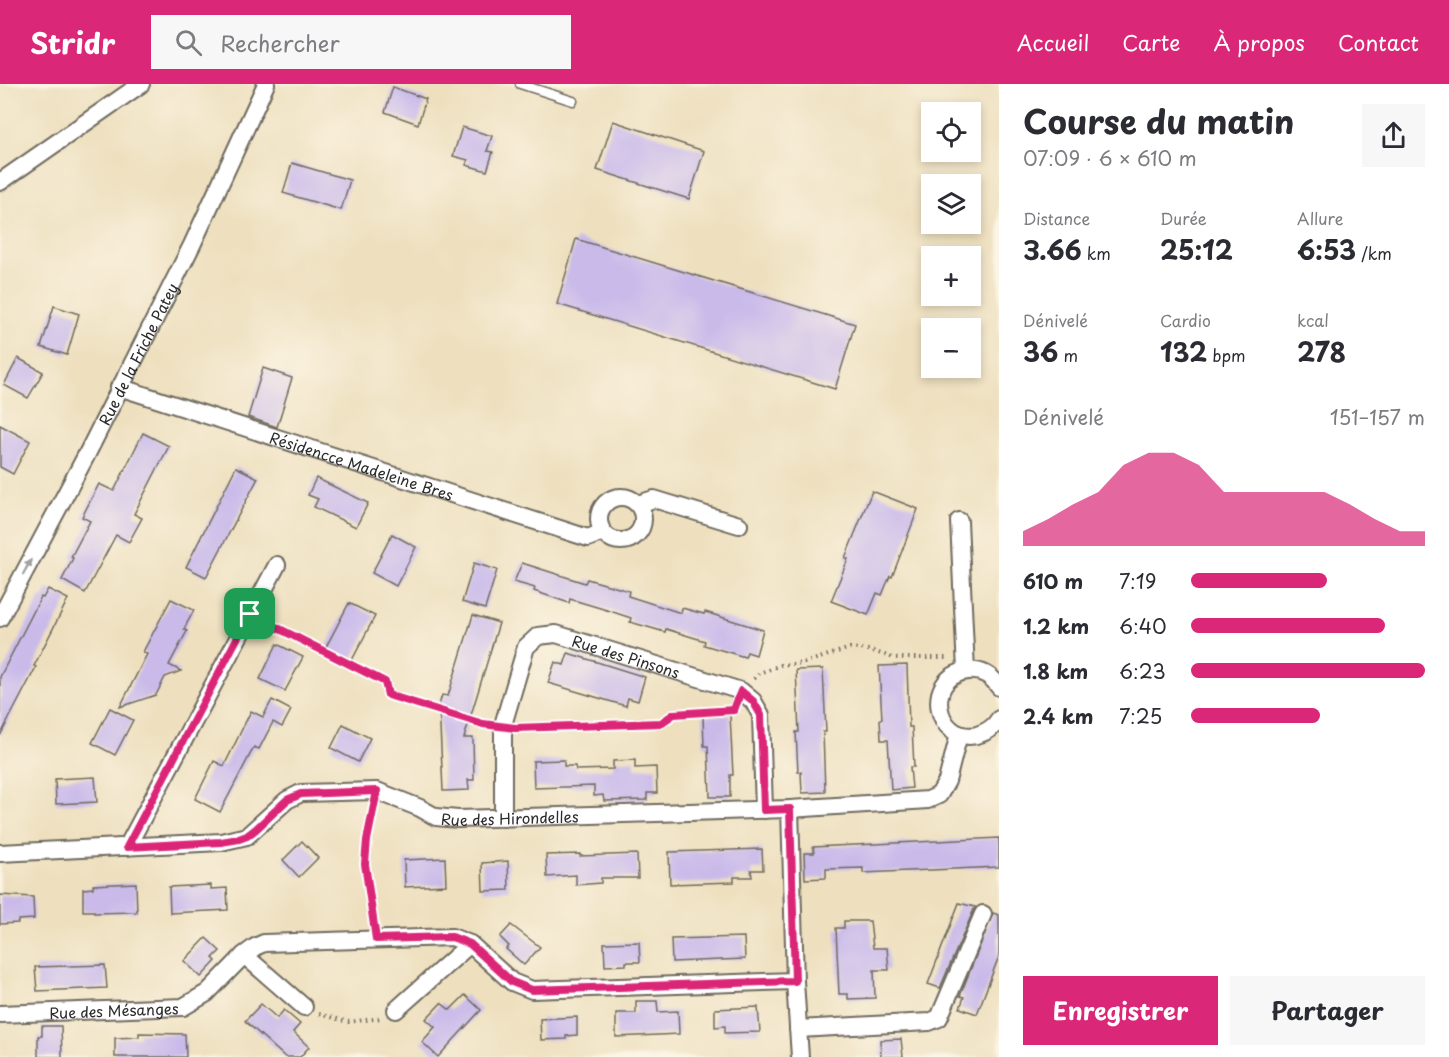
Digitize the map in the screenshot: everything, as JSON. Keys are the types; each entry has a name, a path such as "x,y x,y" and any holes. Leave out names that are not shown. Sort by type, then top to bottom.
{"street":[{"path":"0,182 141,84"},
{"name":"Rue de la Friche Patey","path":"0,618 87,454 192,244 266,84"},
{"name":"Résidencce Madeleine Bres","path":"119,387 588,538 603,532 619,541 629,540 637,535 644,519 643,511 638,504"},
{"path":"603,532 599,523 602,507 615,497 623,496 638,504 654,499 739,525"},
{"path":"958,521 966,664 947,681 940,691 938,704 941,716 949,727 959,734 972,736 984,733 999,719"},
{"path":"127,847 277,565"},
{"name":"Rue des Pinsons","path":"503,818 503,725 526,647 538,636 556,634 741,691"},
{"path":"966,664 994,679 999,687"},
{"path":"741,691 753,701 761,715 764,810"},
{"name":"Rue des Hirondelles","path":"0,853 221,842 239,839 256,829 287,800 301,794 377,791 436,817 458,819 790,809 928,800 939,795 947,781 959,734"},
{"path":"790,809 795,981 800,1057"},
{"path":"798,1029 929,1022 939,1018 983,914"},
{"name":"Rue des Mésanges","path":"0,1014 183,1006 207,993 244,955 255,947 264,944 376,939 452,937 470,944 512,982 532,990 795,981"},
{"path":"396,1010 470,944"},
{"path":"244,955 304,1007"}],"lane":[{"path":"520,84 573,101"}],"path":[{"path":"250,614 385,682 388,695 483,724 515,728 661,723 674,714 734,710 741,691 759,673 781,665 804,663 850,648 869,650 894,658 966,664"},
{"path":"376,939 365,864 367,840 377,791"},
{"path":"304,1007 348,1022 386,1018 396,1010"}],"building":[{"path":"393,87 426,99 418,124 385,112"},
{"path":"613,121 704,151 689,199 597,170"},
{"path":"462,127 492,136 487,151 493,152 487,171 466,165 468,160 453,156"},
{"path":"292,163 350,180 341,210 283,193"},
{"path":"576,239 855,324 835,389 557,304"},
{"path":"54,306 79,314 67,355 41,347"},
{"path":"18,358 43,372 28,398 4,385"},
{"path":"263,368 292,378 277,427 248,417"},
{"path":"0,425 30,441 13,474 0,467"},
{"path":"143,433 169,446 134,514 142,518 129,542 116,535 85,593 62,580 90,521 82,517 99,484 114,491"},
{"path":"236,467 258,478 206,577 186,567"},
{"path":"316,478 368,503 356,527 314,507 318,499 308,495"},
{"path":"872,491 918,509 892,577 890,576 882,595 877,593 868,615 831,601 848,559 845,558"},
{"path":"392,534 416,547 396,586 372,573"},
{"path":"474,563 497,570 485,609 462,602"},
{"path":"522,563 585,583 587,579 629,591 628,596 681,613 682,608 704,614 705,612 763,630 756,655 747,652 745,657 704,645 705,641 666,629 665,632 630,622 631,618 610,611 570,599 569,603 534,591 535,588 514,582"},
{"path":"48,589 68,599 0,736 0,677 41,597 43,598"},
{"path":"171,599 194,610 184,629 187,631 169,665 181,671 165,677 156,695 120,707 147,654 143,652"},
{"path":"349,603 375,616 351,662 325,649"},
{"path":"473,615 499,623 464,738 473,738 474,780 468,780 469,790 443,791 439,705 442,695 448,696"},
{"path":"277,644 303,657 285,691 260,679"},
{"path":"568,653 645,677 638,701 628,698 626,706 548,683 555,662 564,665"},
{"path":"907,665 909,727 912,727 914,767 910,767 912,788 891,790 888,740 881,740 879,666"},
{"path":"823,669 826,732 823,732 825,792 802,793 801,772 798,772 796,732 799,732 796,670"},
{"path":"272,700 291,710 282,727 273,722 259,749 254,747 220,812 195,799 214,761 224,766 251,711 263,717"},
{"path":"110,708 133,720 115,755 92,743"},
{"path":"730,715 733,775 730,775 730,797 710,797 708,746 704,746 703,716"},
{"path":"343,724 370,738 358,762 331,748"},
{"path":"564,760 564,766 575,766 576,770 613,769 613,761 635,760 635,768 656,767 657,793 647,793 647,800 604,801 603,795 594,796 594,786 534,788 533,761"},
{"path":"95,777 97,802 56,804 55,779"},
{"path":"999,838 999,867 863,873 863,868 826,869 826,878 805,879 804,853 814,853 813,847"},
{"path":"302,841 318,858 299,877 283,860"},
{"path":"762,849 763,870 751,870 752,877 734,877 734,882 670,884 669,852"},
{"path":"580,854 580,856 637,854 638,878 601,878 601,883 576,885 576,875 547,877 546,855"},
{"path":"445,858 446,885 405,887 404,860"},
{"path":"508,861 509,890 483,891 482,863"},
{"path":"136,883 137,912 83,911 83,889 93,888 93,885"},
{"path":"211,885 211,889 227,888 228,910 170,913 169,887"},
{"path":"0,895 33,897 34,919 0,924"},
{"path":"959,903 975,907 940,988 928,984"},
{"path":"993,913 999,915 999,956 977,1014 960,1008 964,997 960,996"},
{"path":"844,921 870,921 873,948 887,948 889,970 874,970 875,998 848,999 848,994 839,994 836,928 844,928"},
{"path":"511,925 540,947 524,965 506,949 509,946 500,937"},
{"path":"744,937 745,959 672,962 671,939"},
{"path":"206,938 220,951 213,958 216,961 201,977 184,961"},
{"path":"639,942 640,962 605,966 604,943"},
{"path":"105,965 107,988 37,991 35,967"},
{"path":"465,995 481,1010 438,1057 422,1042 435,1027 426,1019 441,1003 450,1010"},
{"path":"636,1001 657,1001 658,1012 678,1011 679,1034 616,1037 616,1013 636,1013"},
{"path":"261,1004 277,1018 284,1010 300,1024 293,1032 309,1047 300,1057 285,1057 245,1021"},
{"path":"758,1007 760,1032 725,1033 725,1026 715,1027 715,1009"},
{"path":"577,1017 577,1035 566,1036 566,1039 541,1040 540,1019"},
{"path":"42,1026 61,1026 62,1057 38,1057 38,1036 42,1036"},
{"path":"139,1033 185,1034 186,1057 115,1057 115,1038 139,1037"},
{"path":"901,1039 903,1057 881,1057 880,1040"}],"route":[{"path":"250,614 385,682 388,695 483,724 515,728 661,723 674,714 734,710 741,691 753,701 761,715 764,810 790,809 795,981 532,990 512,982 470,944 452,937 376,939 365,864 367,840 377,791 301,794 287,800 256,829 239,839 127,847 250,614"}]}
